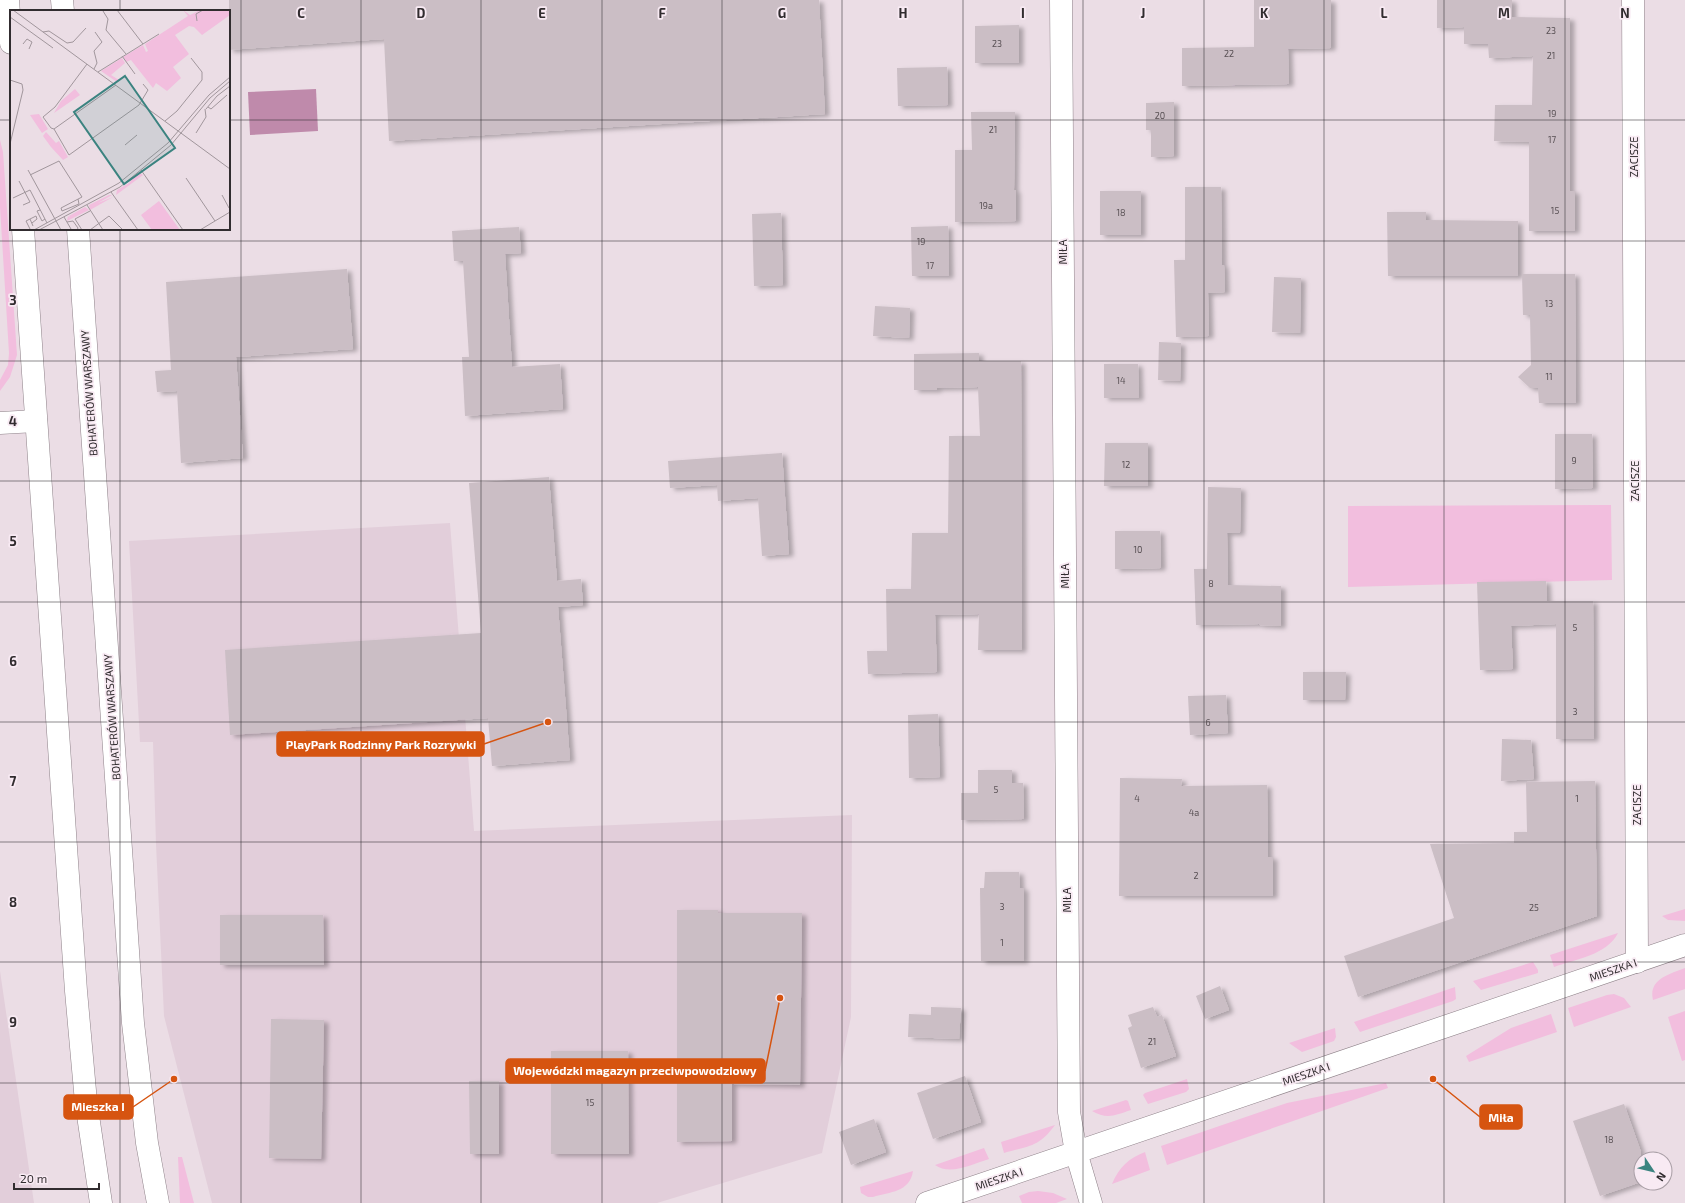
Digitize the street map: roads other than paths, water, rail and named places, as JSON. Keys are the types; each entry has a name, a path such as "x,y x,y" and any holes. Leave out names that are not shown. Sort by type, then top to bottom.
{"street":[{"path":"8,0 10,29"},
{"path":"62,0 63,10"},
{"name":"MIŁA","path":"1061,0 1069,1112 1076,1152 1091,1203"},
{"name":"ZACISZE","path":"1633,0 1637,962"},
{"path":"23,230 76,991 86,1102 101,1203"},
{"name":"BOHATERÓW WARSZAWY","path":"78,230 133,1023 146,1143 158,1203"},
{"path":"0,423 36,421"},
{"name":"MIESZKA I","path":"927,1203 1685,945"}],"place":[{"name":"PlayPark Rodzinny Park Rozrywki","path":"548,722"},
{"name":"Wojewódzki magazyn przeciwpowodziowy","path":"780,998"},
{"name":"Mieszka I","path":"174,1079"},
{"name":"Miła","path":"1433,1079"}]}
